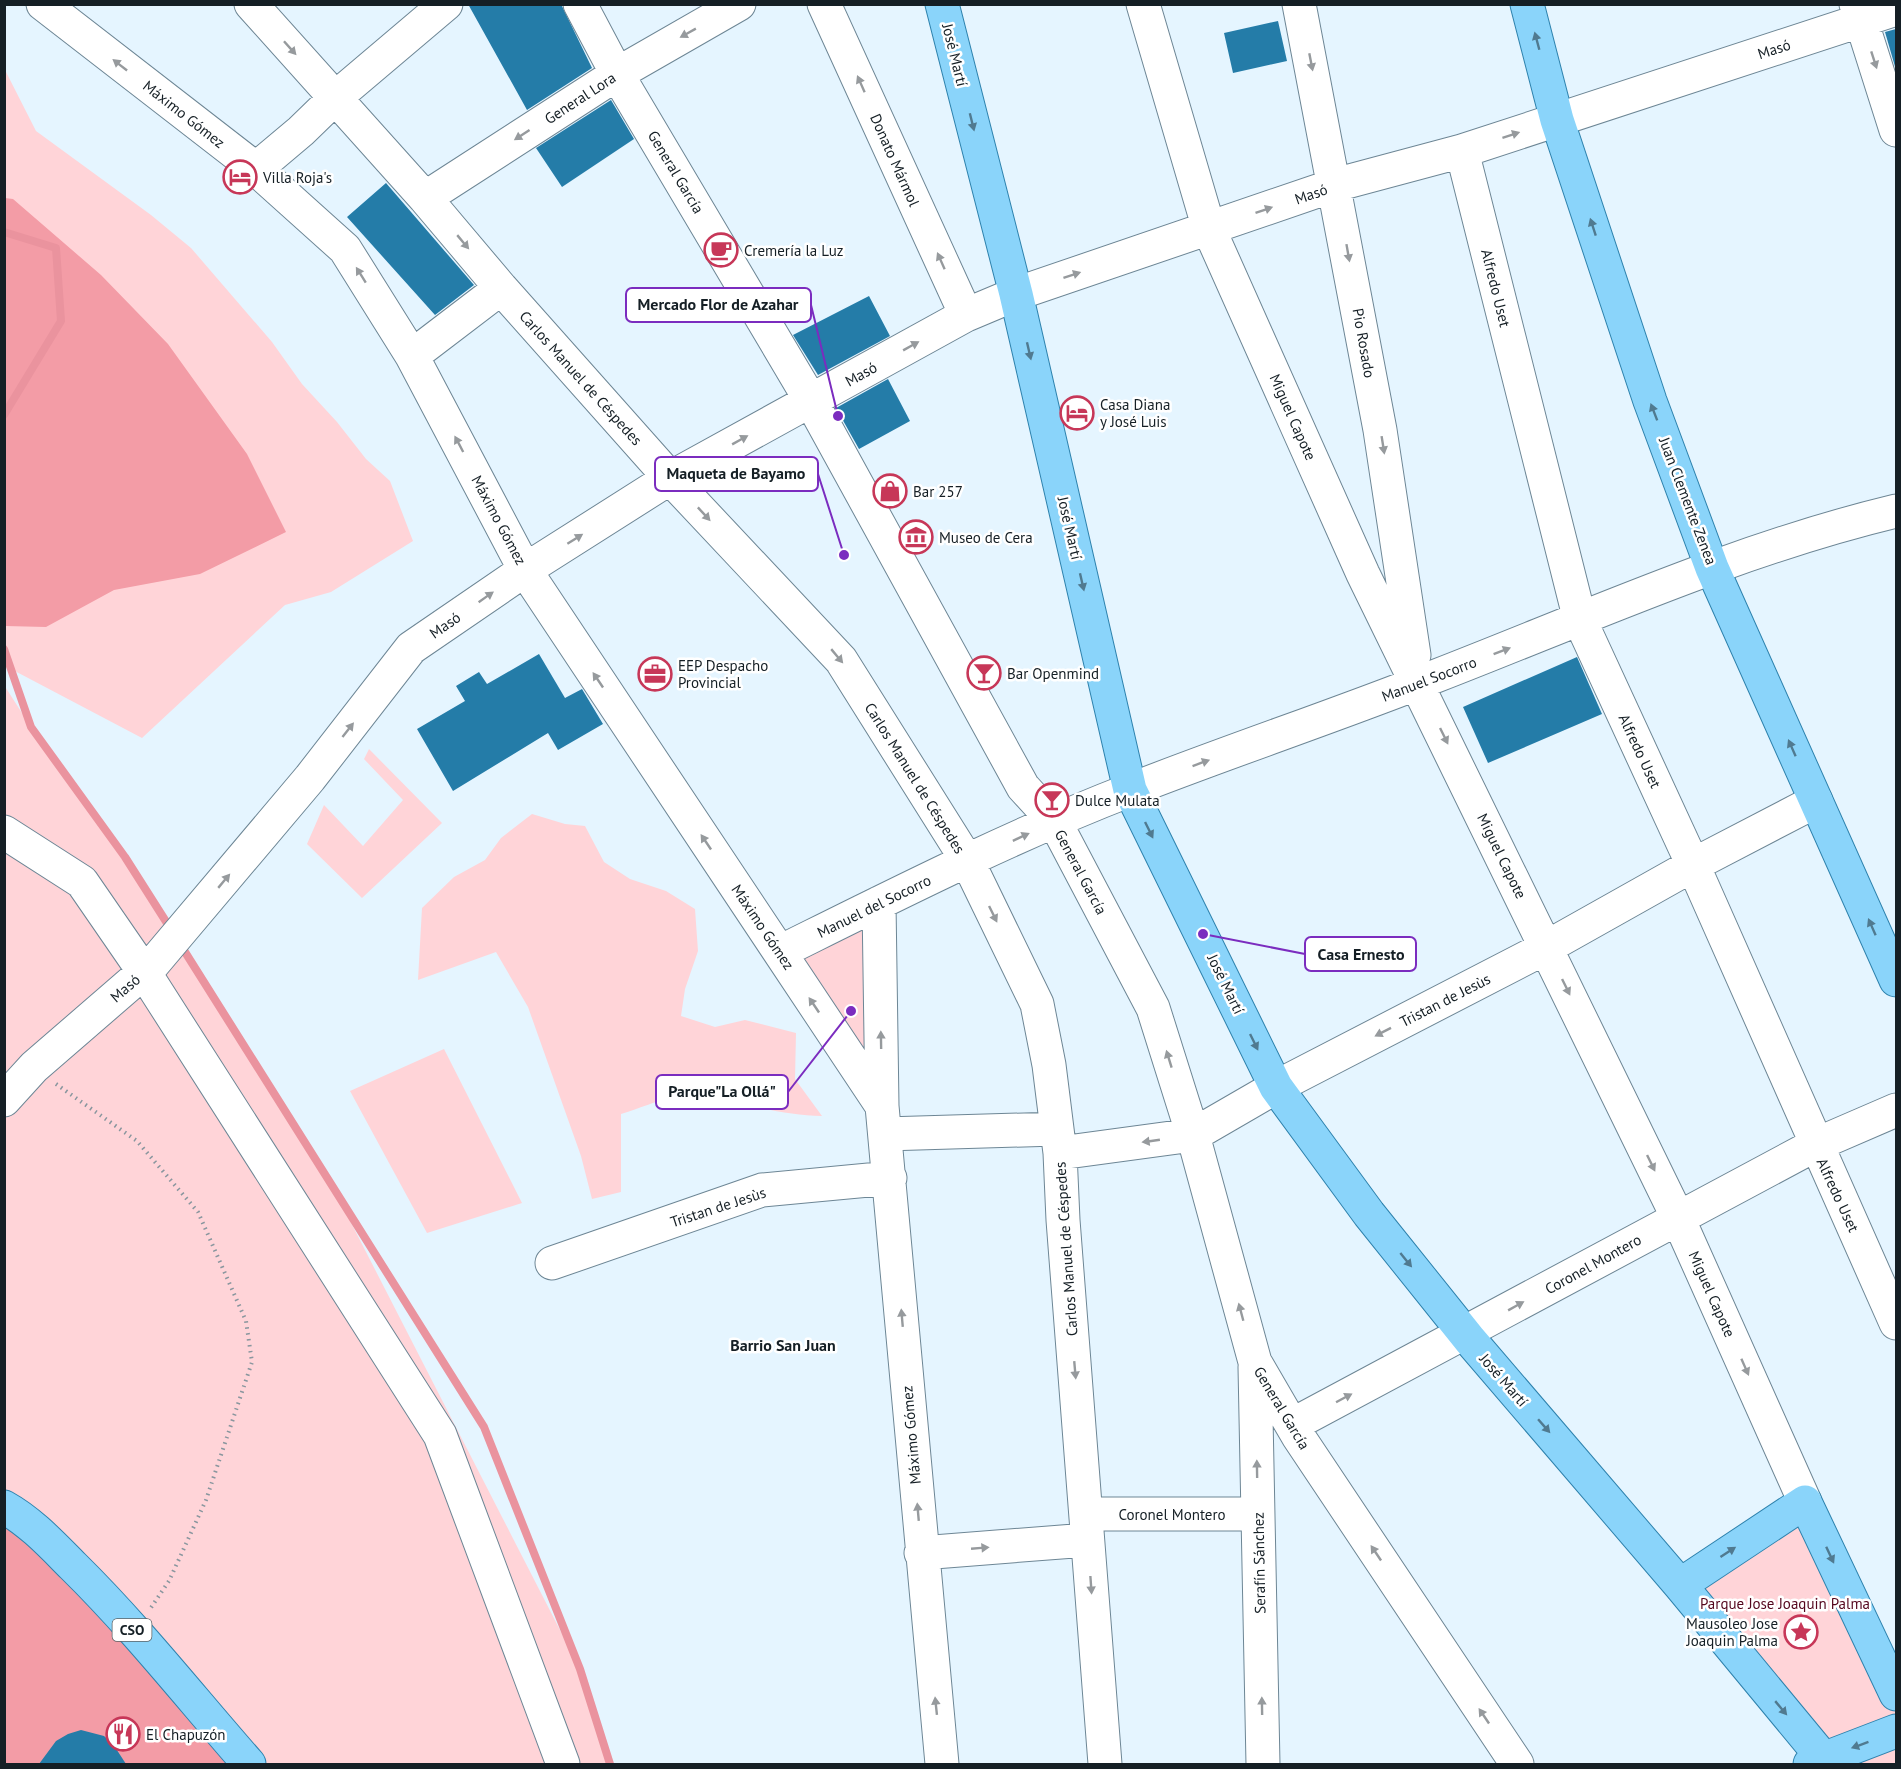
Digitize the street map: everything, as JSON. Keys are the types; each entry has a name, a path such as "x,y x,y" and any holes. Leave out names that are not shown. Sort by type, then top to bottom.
{"main road":[{"name":"José Martí","path":"942,4 1016,294 1130,790 1276,1087 1369,1214 1465,1334 1680,1585 1820,1763"},
{"name":"Juan Clemente Zenea","path":"1527,4 1557,120 1650,401 1712,568 1896,980"},
{"path":"1680,1585 1805,1502"},
{"name":"Miguel Capote","path":"1805,1502 1896,1694"},
{"name":"CSO","path":"4,1508 20,1516 100,1593 249,1764"},
{"path":"1820,1763 1896,1731"}],"street":[{"name":"Máximo Gómez","path":"43,4 256,169 345,249 412,356 525,570 780,952 883,1120"},
{"name":"Carlos Manuel de Céspedes","path":"250,4 425,198 501,288 670,478 841,660 968,862 1037,1005 1048,1065 1058,1141 1104,1764"},
{"path":"256,169 301,131 335,98 446,4"},
{"name":"General García","path":"580,4 617,74 812,401 1023,787 1054,822 1154,1008 1193,1135 1255,1362 1292,1425 1516,1764"},
{"name":"General Lora","path":"425,198 617,74 739,4"},
{"name":"Donato Mármol","path":"824,4 966,315"},
{"name":"Miguel Capote","path":"1143,4 1209,229 1363,574 1419,683 1678,1218 1805,1502"},
{"name":"Pio Rosado","path":"1299,4 1380,430 1419,683"},
{"name":"Masó","path":"4,1100 34,1067 148,968 186,926 310,778 411,648 525,570 670,478 966,315 1016,294 1335,185 1462,151 1557,120 1858,12 1896,9"},
{"path":"1858,12 1896,130"},
{"name":"Alfredo Uset","path":"1462,151 1580,620 1693,865 1815,1145 1896,1323"},
{"path":"412,356 501,288"},
{"name":"Manuel Socorro","path":"968,862 1130,790 1419,683 1712,568 1857,520 1896,511"},
{"name":"Tristan de Jesùs","path":"883,1120 1058,1141 1193,1135 1276,1087 1547,948 1693,865 1816,801"},
{"path":"4,832 82,882 148,968 440,1435 563,1764"},
{"name":"Manuel del Socorro","path":"780,952 968,862"},
{"name":"Máximo Gómez","path":"879,903 883,1120 942,1764"},
{"name":"Coronel Montero","path":"1292,1425 1815,1145 1896,1110"},
{"name":"Tristan de Jesùs","path":"552,1263 762,1190 890,1178"},
{"name":"Serafín Sánchez","path":"1255,1362 1263,1764"},
{"name":"Coronel Montero","path":"921,1553 1086,1527 1258,1514"}],"path":[{"path":"34,1067 137,1141 198,1212 246,1321 252,1362 206,1500 169,1581 134,1632"}],"green space":[{"path":"5,70 36,131 151,215 191,248 272,342 302,384 337,422 366,459 390,481 413,541 331,592 285,605 142,738 11,669 4,649"},
{"path":"4,685 31,727 125,857 326,1174 580,1669 610,1764 249,1764 5,1507"},
{"path":"369,749 442,823 362,898 307,844 324,805 363,846 403,800 364,759"},
{"path":"532,814 565,824 585,826 604,862 630,879 666,891 695,909 698,951 685,989 681,1016 715,1027 745,1020 796,1033 795,1079 822,1116 785,1113 730,1102 693,1098 668,1099 621,1114 621,1192 592,1199 581,1156 528,1007 496,952 418,980 422,908 454,877 485,860 501,838"},
{"path":"863,925 872,1069 794,954"},
{"path":"444,1049 522,1203 427,1233 350,1091"},
{"name":"Parque Jose Joaquin Palma","path":"1808,1520 1896,1709 1896,1764 1845,1764 1699,1587"}],"shaded area":[{"path":"5,198 13,199 101,275 168,344 247,454 286,532 200,574 114,590 46,627 5,626"},
{"path":"4,1507 249,1764 5,1764"}],"building":[{"path":"468,4 561,4 592,68 527,110"},
{"path":"1278,21 1287,61 1233,73 1224,33"},
{"path":"1896,29 1896,70 1885,32"},
{"path":"611,100 634,139 562,187 536,148"},
{"path":"386,183 474,285 435,315 347,217"},
{"path":"869,296 890,336 818,375 793,335"},
{"path":"888,379 910,421 859,449 836,408"},
{"path":"539,654 565,698 582,689 603,724 558,750 548,733 453,791 417,729 465,701 456,686 479,672 487,684"},
{"path":"1577,657 1602,714 1488,763 1463,707"},
{"path":"81,1730 104,1736 113,1744 126,1764 39,1764 56,1741"}],"waterway":[{"path":"4,232 56,248 61,321 4,415"},
{"path":"4,649 31,727 125,857 172,931"},
{"path":"180,944 484,1427 580,1669 610,1764"}],"place":[{"name":"Villa Roja's","path":"240,177"},
{"name":"Cremería la Luz","path":"721,250"},
{"name":"Casa Diana y José Luis","path":"1077,413"},
{"name":"Mercado Flor de Azahar","path":"838,416"},
{"name":"Bar 257","path":"890,491"},
{"name":"Museo de Cera","path":"916,537"},
{"name":"Maqueta de Bayamo","path":"844,555"},
{"name":"Bar Openmind","path":"984,673"},
{"name":"EEP Despacho Provincial","path":"655,674"},
{"name":"Dulce Mulata","path":"1052,800"},
{"name":"Casa Ernesto","path":"1203,934"},
{"name":"Parque\"La Ollá\"","path":"851,1011"},
{"name":"Mausoleo Jose Joaquin Palma","path":"1801,1632"},
{"name":"El Chapuzón","path":"123,1734"}],"district":[{"name":"Barrio San Juan","path":"783,1345"}]}
